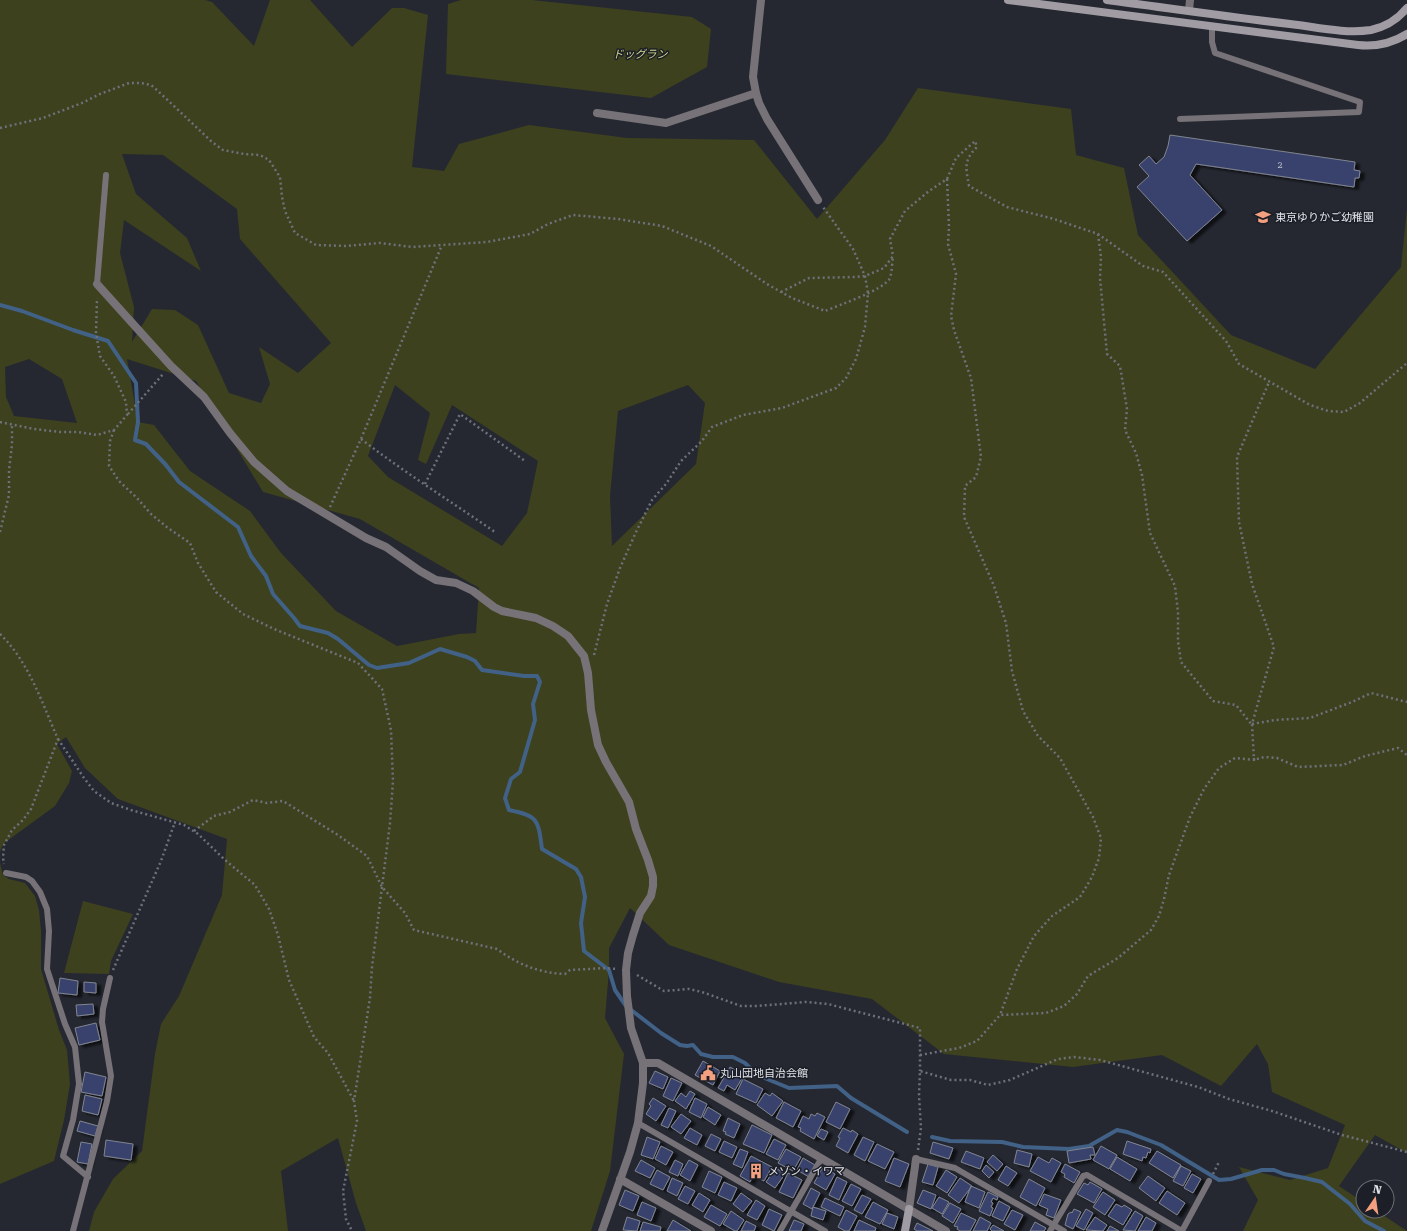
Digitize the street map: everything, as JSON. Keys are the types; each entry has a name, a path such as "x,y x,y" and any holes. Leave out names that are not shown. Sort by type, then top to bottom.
{"street":[{"path":"761,0 753,77 756,93 759,103 767,118 818,200"},
{"path":"1008,0 1371,46 1391,42 1407,34"},
{"path":"1107,0 1278,23 1355,31 1372,30 1385,25 1396,19 1407,8"},
{"path":"1189,10 1190,0"},
{"path":"597,113 666,123 756,93"},
{"path":"97,284 171,366 204,396 230,433 254,462 287,491 366,538 386,547 420,571 436,580 456,583 473,591 494,607 502,611 536,618 553,626 568,636 584,656 588,673 591,710 598,745 629,802 636,829 653,877 653,886 650,896 640,913 633,935 626,970 627,996 631,1028 643,1063 643,1083 638,1123 602,1231"},
{"path":"643,1063 658,1062 946,1231"},
{"path":"905,1231 916,1159"},
{"path":"620,1179 711,1231"}],"lane":[{"path":"1180,120 1359,112 1360,102 1215,53 1212,42 1212,26"},
{"path":"97,284 106,175"},
{"path":"6,873 26,877 32,881 40,892 47,908 49,931 47,969 65,1024 75,1047 79,1084 73,1120 63,1156 88,1177"},
{"path":"73,1231 107,1101 111,1076 102,1022 103,1009 110,978"},
{"path":"638,1123 825,1231"},
{"path":"780,1231 821,1159"},
{"path":"916,1159 955,1168 1052,1228 1064,1231"},
{"path":"1052,1228 1083,1176 1087,1174 1182,1231 1209,1181"}],"path":[{"path":"0,128 44,118 129,83 151,85 211,141 223,150 260,155 269,160 280,176 285,211 295,233 316,245 346,246 380,243 412,247 487,242 530,234 548,224 573,215 618,219 662,226 711,246 781,292 792,298 825,310 868,293 890,278 893,256 890,239 905,212 929,191 947,179"},
{"path":"920,1055 959,1048 977,1041 1000,1015 1017,969 1034,936 1052,916 1080,896 1092,877 1099,858 1100,838 1093,818 1060,758 1038,736 1023,711 1012,671 1006,623 994,586 964,517 965,486 976,477 981,457 971,378 954,330 951,316 956,274 948,244 949,226 947,179 956,158 975,141 977,147 969,156 966,167 970,186 1007,207 1054,219 1098,234 1143,266 1163,272 1226,341 1239,364 1310,405 1328,411 1344,412 1360,403 1407,363"},
{"path":"588,673 592,668 607,604 620,568 652,500 666,484 681,461 702,441 712,427 743,415 782,408 836,388 846,378 856,359 865,327 868,293 865,276 853,249 818,200"},
{"path":"1098,234 1100,278 1107,354 1120,366 1127,409 1125,430 1136,453 1142,475 1150,533 1175,586 1178,612 1178,642 1181,662 1213,702 1236,705 1252,724"},
{"path":"326,514 361,439 442,245"},
{"path":"781,292 808,278 865,276 884,268 893,256"},
{"path":"97,284 97,346 100,356 114,376 126,402 127,415"},
{"path":"171,366 114,430 110,441 109,466 119,481 152,514 168,528 190,543 198,563 216,592 243,614 274,629 358,663 382,689 391,730 393,781 390,823 372,967 370,998 354,1102 357,1121 343,1191 346,1219 352,1231"},
{"path":"1254,760 1252,724 1274,647 1252,584 1239,522 1237,457 1269,382"},
{"path":"425,484 460,414 525,461"},
{"path":"0,422 60,432 78,432 97,435 114,430"},
{"path":"0,532 9,495 12,424"},
{"path":"361,439 394,465 425,484 495,532"},
{"path":"0,634 20,657 58,739 94,791 112,803 131,810 184,824 194,831 255,885 269,909 278,935 289,980 314,1037 328,1053 354,1102"},
{"path":"1252,724 1275,720 1310,718 1371,693 1407,702"},
{"path":"6,873 3,858 4,845 12,830 23,820 31,809 58,739"},
{"path":"1000,1015 1046,1013 1064,1006 1077,994 1088,976 1118,958 1151,930 1160,916 1169,875 1190,817 1204,789 1219,768 1235,758 1254,760 1264,757 1277,758 1298,767 1343,765 1365,756 1398,748 1407,755"},
{"path":"194,831 214,816 230,812 253,800 267,803 283,800 344,839 366,856 382,887 405,913 414,930 497,949 506,956 535,970 551,974 564,974 570,970 606,968 626,970 664,991 689,989 741,1006 806,1002 828,1004 920,1028 919,1095 921,1128 916,1159"},
{"path":"110,978 161,861 175,822"},
{"path":"920,1071 951,1080 970,1080 988,1085 1010,1080 1058,1059 1074,1057 1100,1060 1198,1087 1229,1099 1272,1111 1342,1135 1407,1152"},
{"path":"1213,1173 1218,1162"}],"green space":[{"path":"0,0 205,0 212,2 254,46 270,0 310,0 352,47 392,8 404,8 428,15 412,167 444,171 459,144 529,125 627,138 754,140 817,219 885,140 918,88 1071,109 1076,155 1124,168 1138,235 1231,335 1315,369 1401,267 1407,209 1407,1153 1375,1135 1339,1186 1355,1197 1355,1219 1389,1219 1407,1231 1243,1231 1258,1200 1239,1167 1290,1180 1328,1168 1345,1125 1272,1092 1268,1064 1257,1044 1221,1086 1162,1055 1073,1067 944,1054 872,999 779,982 669,945 630,908 609,948 609,970 605,1018 624,1054 610,1171 591,1231 366,1231 356,1203 338,1138 281,1171 288,1231 89,1231 94,1212 113,1179 142,1151 155,1054 161,1024 179,996 222,895 227,839 118,799 85,768 66,737 57,744 72,771 69,783 55,806 3,844 0,852","holes":["122,154 163,155 237,209 240,239 331,343 298,373 259,347 270,384 261,403 229,393 198,325 175,310 152,309 132,342 134,307 120,253 124,220 201,271 187,238 136,194","29,359 62,379 77,423 14,416 6,397 5,367","127,359 196,381 263,492 360,519 479,588 476,633 459,634 397,646 336,611 281,553 250,511 190,471 154,425 138,422","395,385 430,413 418,460 426,464 452,405 538,461 527,513 502,546 388,477 368,456","688,385 705,403 696,464 612,546 610,496 618,411"]},
{"name":"ドッグラン","path":"461,0 532,0 692,17 711,29 707,67 651,98 446,74 448,4"},
{"path":"0,863 3,875 9,879 25,883 35,896 39,910 41,931 41,969 59,1030 67,1050 70,1084 64,1120 54,1161 0,1184"},
{"path":"83,901 133,914 111,961 109,974 64,973"}],"building":[{"path":"1170,135 1355,162 1354,170 1360,171 1359,178 1355,178 1354,187 1196,164 1190,175 1222,210 1187,241 1137,187 1149,176 1139,165 1149,156 1156,164 1164,157"},
{"path":"60,978 78,981 77,995 58,993"},
{"path":"84,982 96,983 96,993 84,992"},
{"path":"93,1004 94,1014 77,1016 76,1005"},
{"path":"96,1023 100,1040 79,1045 75,1028"},
{"name":"丸山団地自治会館","path":"703,1061 720,1071 713,1085 695,1075"},
{"path":"730,1067 744,1075 735,1090 727,1085 724,1091 718,1088"},
{"path":"655,1071 668,1077 663,1089 649,1083"},
{"path":"85,1072 106,1077 102,1096 81,1092"},
{"path":"671,1078 682,1083 673,1101 663,1096"},
{"path":"743,1079 763,1089 756,1103 736,1094"},
{"path":"690,1091 695,1094 686,1109 675,1101 681,1093 686,1097"},
{"path":"765,1093 770,1096 772,1093 783,1101 772,1116 757,1105"},
{"path":"85,1095 102,1099 98,1115 82,1111"},
{"path":"653,1098 666,1106 656,1121 646,1114 651,1106 649,1104"},
{"path":"695,1098 707,1104 701,1118 689,1112"},
{"path":"784,1102 801,1111 793,1127 776,1118"},
{"path":"836,1102 850,1109 840,1129 826,1122"},
{"path":"708,1107 721,1115 715,1125 703,1117"},
{"path":"669,1108 676,1111 668,1128 661,1125"},
{"path":"817,1113 825,1117 814,1139 800,1131 801,1128 798,1127 803,1116 809,1119 811,1114 815,1116"},
{"path":"681,1114 691,1121 681,1134 671,1127"},
{"path":"728,1118 740,1124 734,1138 725,1134 726,1132 723,1131"},
{"path":"80,1121 98,1126 95,1136 77,1131"},
{"path":"752,1125 772,1135 764,1153 743,1144"},
{"path":"690,1128 702,1135 697,1145 684,1138"},
{"path":"843,1128 851,1132 852,1130 858,1134 848,1153 836,1146 840,1138 838,1137"},
{"path":"821,1129 828,1132 824,1140 817,1136"},
{"path":"711,1134 721,1139 715,1151 705,1146"},
{"path":"647,1137 660,1142 653,1159 641,1155"},
{"path":"863,1137 874,1142 865,1161 854,1155"},
{"path":"774,1139 786,1145 778,1160 766,1154"},
{"path":"106,1140 133,1144 131,1160 104,1156"},
{"path":"724,1141 737,1147 732,1158 719,1152"},
{"path":"1127,1141 1151,1149 1150,1153 1148,1152 1146,1158 1143,1157 1142,1161 1123,1154"},
{"path":"81,1142 92,1144 88,1164 77,1162"},
{"path":"933,1142 953,1148 949,1159 930,1153"},
{"path":"877,1144 894,1152 885,1169 868,1161"},
{"path":"661,1146 673,1152 666,1165 655,1159"},
{"path":"1101,1146 1117,1155 1109,1169 1093,1160"},
{"path":"1093,1147 1095,1155 1090,1155 1091,1159 1069,1163 1067,1151"},
{"path":"740,1149 748,1152 742,1168 733,1164"},
{"path":"786,1149 801,1157 793,1171 778,1163"},
{"path":"1017,1150 1032,1154 1029,1167 1014,1163"},
{"path":"966,1151 984,1158 980,1169 961,1162"},
{"path":"1157,1151 1181,1165 1173,1178 1149,1163"},
{"path":"993,1155 1003,1164 997,1171 987,1162"},
{"name":"メゾン・イワマ","path":"751,1156 772,1167 764,1181 753,1175 750,1182 740,1176"},
{"path":"1038,1157 1049,1163 1052,1158 1061,1163 1051,1182 1030,1171"},
{"path":"1117,1157 1137,1169 1130,1181 1110,1169"},
{"path":"803,1158 815,1165 809,1177 797,1170"},
{"path":"894,1158 909,1164 900,1187 885,1181"},
{"path":"641,1160 655,1168 650,1178 635,1171"},
{"path":"675,1160 683,1164 678,1176 669,1172"},
{"path":"689,1160 698,1165 690,1181 680,1175"},
{"path":"928,1164 938,1167 933,1185 922,1182"},
{"path":"1065,1164 1080,1172 1074,1183 1064,1177 1065,1174 1061,1172"},
{"path":"986,1165 994,1172 989,1178 982,1171"},
{"path":"1006,1166 1017,1173 1008,1186 998,1180"},
{"path":"1181,1166 1191,1171 1183,1186 1173,1181"},
{"path":"823,1167 835,1174 826,1190 814,1183"},
{"path":"776,1168 785,1174 775,1188 766,1182"},
{"path":"657,1170 670,1177 663,1190 650,1184"},
{"path":"946,1170 957,1177 947,1193 936,1186"},
{"path":"709,1171 722,1177 715,1193 702,1187"},
{"path":"788,1173 802,1180 793,1198 779,1192"},
{"path":"1192,1174 1201,1179 1193,1193 1184,1188"},
{"path":"1148,1176 1165,1188 1156,1201 1139,1188"},
{"path":"837,1177 847,1182 839,1200 829,1195"},
{"path":"672,1178 683,1183 677,1196 667,1191"},
{"path":"960,1178 972,1186 959,1203 948,1195"},
{"path":"1029,1179 1045,1188 1036,1206 1020,1197"},
{"path":"724,1182 737,1188 731,1201 718,1195"},
{"path":"1090,1182 1102,1189 1094,1203 1077,1194 1084,1183 1088,1185"},
{"path":"851,1184 861,1189 852,1206 842,1201"},
{"path":"685,1186 695,1191 688,1204 678,1199"},
{"path":"971,1186 985,1192 979,1208 965,1202"},
{"path":"811,1188 820,1193 812,1209 803,1204"},
{"path":"625,1190 639,1196 633,1211 619,1205"},
{"path":"923,1190 936,1195 931,1209 917,1203"},
{"path":"1167,1191 1185,1203 1177,1215 1159,1203"},
{"path":"988,1192 998,1197 997,1200 993,1198 991,1202 993,1203 991,1207 993,1208 990,1216 979,1211"},
{"path":"1103,1192 1115,1200 1105,1215 1093,1207"},
{"path":"699,1193 710,1200 703,1212 692,1205"},
{"path":"741,1193 752,1201 743,1212 733,1204"},
{"path":"1044,1194 1061,1200 1054,1218 1046,1215 1048,1209 1039,1205"},
{"path":"862,1195 871,1199 862,1214 854,1210"},
{"path":"939,1197 949,1202 942,1214 932,1208"},
{"path":"825,1198 844,1207 840,1216 821,1207"},
{"path":"756,1200 765,1206 757,1220 747,1215"},
{"path":"999,1201 1010,1207 1003,1221 992,1216"},
{"path":"642,1202 656,1208 651,1221 637,1215"},
{"path":"873,1202 888,1210 880,1224 865,1217"},
{"path":"950,1203 961,1209 953,1223 942,1216"},
{"path":"1116,1204 1122,1207 1124,1205 1132,1210 1123,1225 1108,1216"},
{"path":"711,1205 727,1214 720,1226 704,1217"},
{"path":"813,1207 826,1211 823,1220 811,1216"},
{"path":"769,1209 782,1215 774,1231 762,1225"},
{"path":"1074,1209 1081,1212 1073,1229 1065,1225 1068,1214 1071,1212 1072,1213"},
{"path":"1086,1209 1093,1213 1084,1230 1076,1226"},
{"path":"846,1210 857,1216 849,1231 845,1231 838,1227"},
{"path":"1012,1210 1023,1215 1015,1230 1004,1224"},
{"path":"731,1211 744,1220 737,1231 723,1224"},
{"path":"1135,1211 1143,1216 1135,1231 1123,1230"},
{"path":"887,1213 898,1217 894,1229 882,1224"},
{"path":"961,1213 976,1220 970,1231 960,1231 957,1229 958,1227 954,1226"},
{"path":"627,1217 640,1221 637,1231 623,1230"},
{"path":"980,1217 991,1223 987,1231 973,1231"},
{"path":"1095,1217 1107,1225 1103,1231 1086,1230"},
{"path":"1146,1217 1156,1223 1152,1231 1138,1231"},
{"path":"673,1220 691,1231 667,1231"},
{"path":"794,1220 804,1224 801,1231 789,1231"},
{"path":"859,1220 876,1228 875,1231 854,1231"},
{"path":"746,1221 756,1226 754,1231 741,1231"},
{"path":"643,1222 661,1227 660,1231 640,1231"},
{"path":"1035,1222 1046,1228 1044,1231 1030,1231"},
{"path":"917,1223 933,1231 917,1231 914,1229"},
{"path":"993,1225 1004,1231 992,1231 990,1229"},
{"path":"1110,1226 1119,1231 1107,1231"}],"waterway":[{"path":"0,305 22,311 108,341 136,383 138,422 135,440 146,444 166,465 179,482 238,527 251,556 266,576 273,594 300,626 328,633 338,639 369,665 377,668 409,663 440,649 467,657 475,661 482,670 524,676 537,676 540,682 533,704 535,720 520,772 511,779 505,798 509,810 532,817 538,825 542,849 576,869 581,877 585,897 581,923 584,951 609,970 615,990 626,1006 661,1033 680,1045 693,1045 701,1054 713,1057 733,1057 745,1063 753,1071 767,1079 789,1088 837,1086 851,1098 907,1132"},
{"path":"932,1137 950,1141 1002,1142 1023,1147 1069,1149 1089,1146 1117,1130 1127,1132 1161,1145 1219,1180 1231,1179 1262,1170 1274,1170 1284,1174 1322,1182 1350,1204 1365,1221 1384,1231"}],"place":[{"name":"東京ゆりかご幼稚園","path":"1263,217"},
{"name":"丸山団地自治会館","path":"708,1073"},
{"name":"メゾン・イワマ","path":"756,1171"}]}
